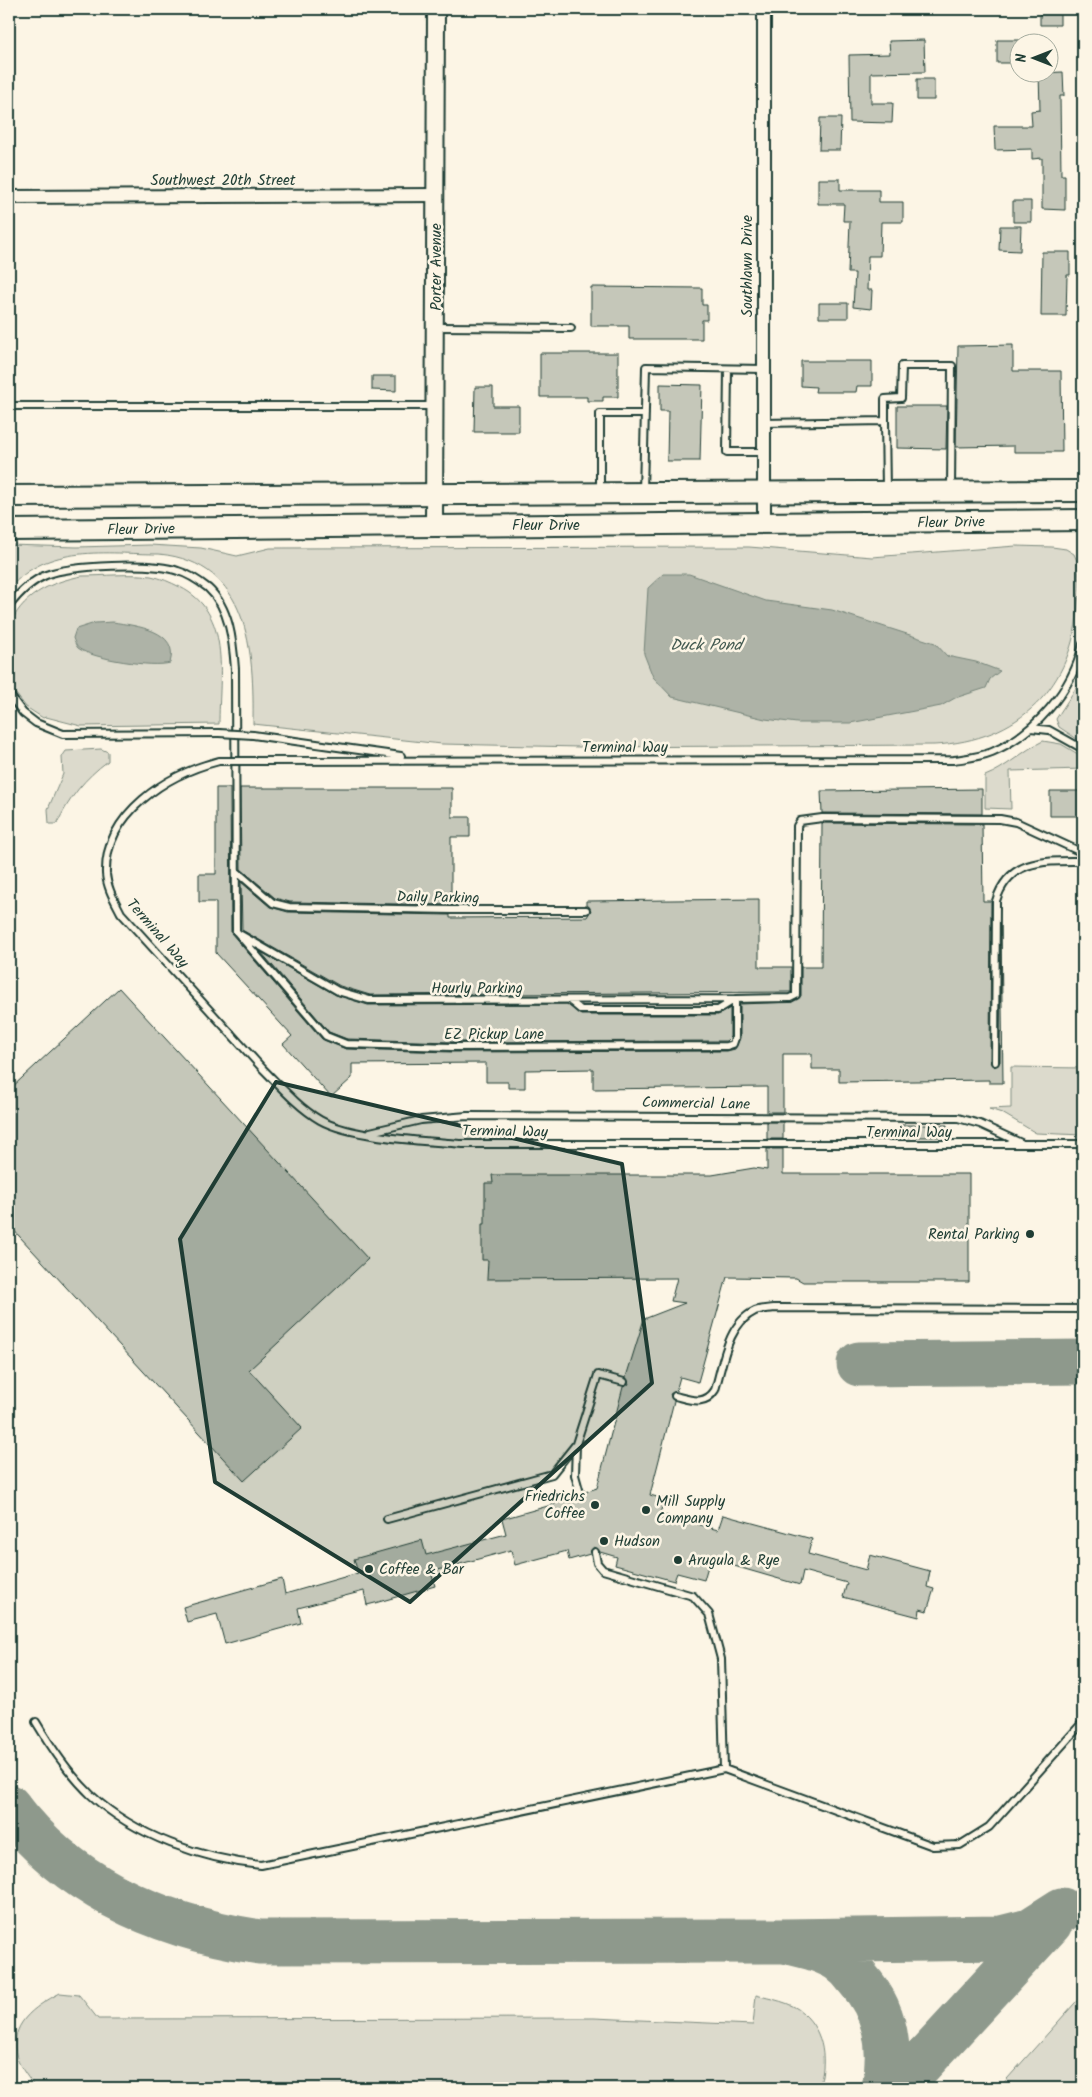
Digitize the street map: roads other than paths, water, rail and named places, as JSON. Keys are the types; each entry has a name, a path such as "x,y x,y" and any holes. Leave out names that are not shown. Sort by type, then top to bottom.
{"main road":[{"name":"Fleur Drive","path":"9,496 1083,491"},
{"name":"Fleur Drive","path":"9,530 1083,520"}],"street":[{"name":"Porter Avenue","path":"434,526 437,195 436,9"},
{"name":"Southlawn Drive","path":"764,9 764,524"},
{"name":"Southwest 20th Street","path":"9,197 437,195"}],"lane":[{"path":"436,327 571,328"},
{"path":"886,492 885,399 901,398 902,366 952,366 951,492"},
{"path":"643,493 646,368 763,369"},
{"path":"728,369 726,452 763,452"},
{"path":"9,406 435,406"},
{"path":"600,493 600,414 645,414"},
{"path":"763,423 885,421"},
{"path":"9,606 29,584 45,575 73,568 158,567 177,570 209,589 222,608 231,633 234,653 236,932"},
{"name":"Terminal Way","path":"1083,644 1069,678 1055,702 1031,728 1005,746 991,752 954,760 420,759 219,761 194,768 174,777 135,806 112,838 106,875 111,894 121,913 286,1092 323,1121 346,1130 412,1140 463,1144 1083,1144"},
{"path":"9,694 23,713 36,723 63,734 219,733 253,735 420,759"},
{"path":"1031,728 1049,730 1083,749"},
{"path":"569,1000 581,1010 718,1010 735,999 790,998 796,994 797,826 800,821 822,818 1000,819 1016,822 1083,853"},
{"path":"996,1062 996,901 999,891 1012,873 1027,865 1043,861 1083,861"},
{"name":"Daily Parking","path":"236,871 273,903 289,907 586,910"},
{"name":"EZ Pickup Lane","path":"236,932 326,1036 346,1044 452,1047 726,1046 733,1044 735,1038 735,999"},
{"name":"Hourly Parking","path":"236,932 338,991 368,1000 735,999"},
{"name":"Commercial Lane","path":"367,1133 421,1120 467,1116 958,1118 980,1124 1022,1144"},
{"path":"675,1396 694,1401 710,1397 715,1390 734,1330 739,1323 756,1310 774,1308 1083,1309"},
{"path":"580,1493 575,1475 576,1444 598,1375 624,1382"},
{"path":"387,1519 552,1474 576,1444"},
{"path":"595,1552 597,1563 603,1570 693,1596 710,1614 722,1659 724,1769"},
{"path":"36,1722 56,1755 78,1781 92,1796 125,1820 192,1852 228,1862 261,1865 724,1769 933,1846 960,1845 989,1827 1083,1722"}],"water":[{"name":"Duck Pond","path":"663,574 689,574 766,601 832,610 935,643 947,656 976,662 1000,671 990,679 986,688 955,698 941,706 850,723 797,723 765,719 672,697 653,677 644,654 648,588"},
{"path":"113,622 144,628 162,637 169,643 171,652 170,663 151,664 109,659 85,652 77,647 73,638 76,629 95,623"}],"place":[{"name":"Rental Parking","path":"1030,1234"},
{"name":"Friedrichs Coffee","path":"595,1505"},
{"name":"Mill Supply Company","path":"646,1510"},
{"name":"Hudson","path":"604,1541"},
{"name":"Arugula & Rye","path":"678,1560"},
{"name":"Coffee & Bar","path":"369,1569"}]}
